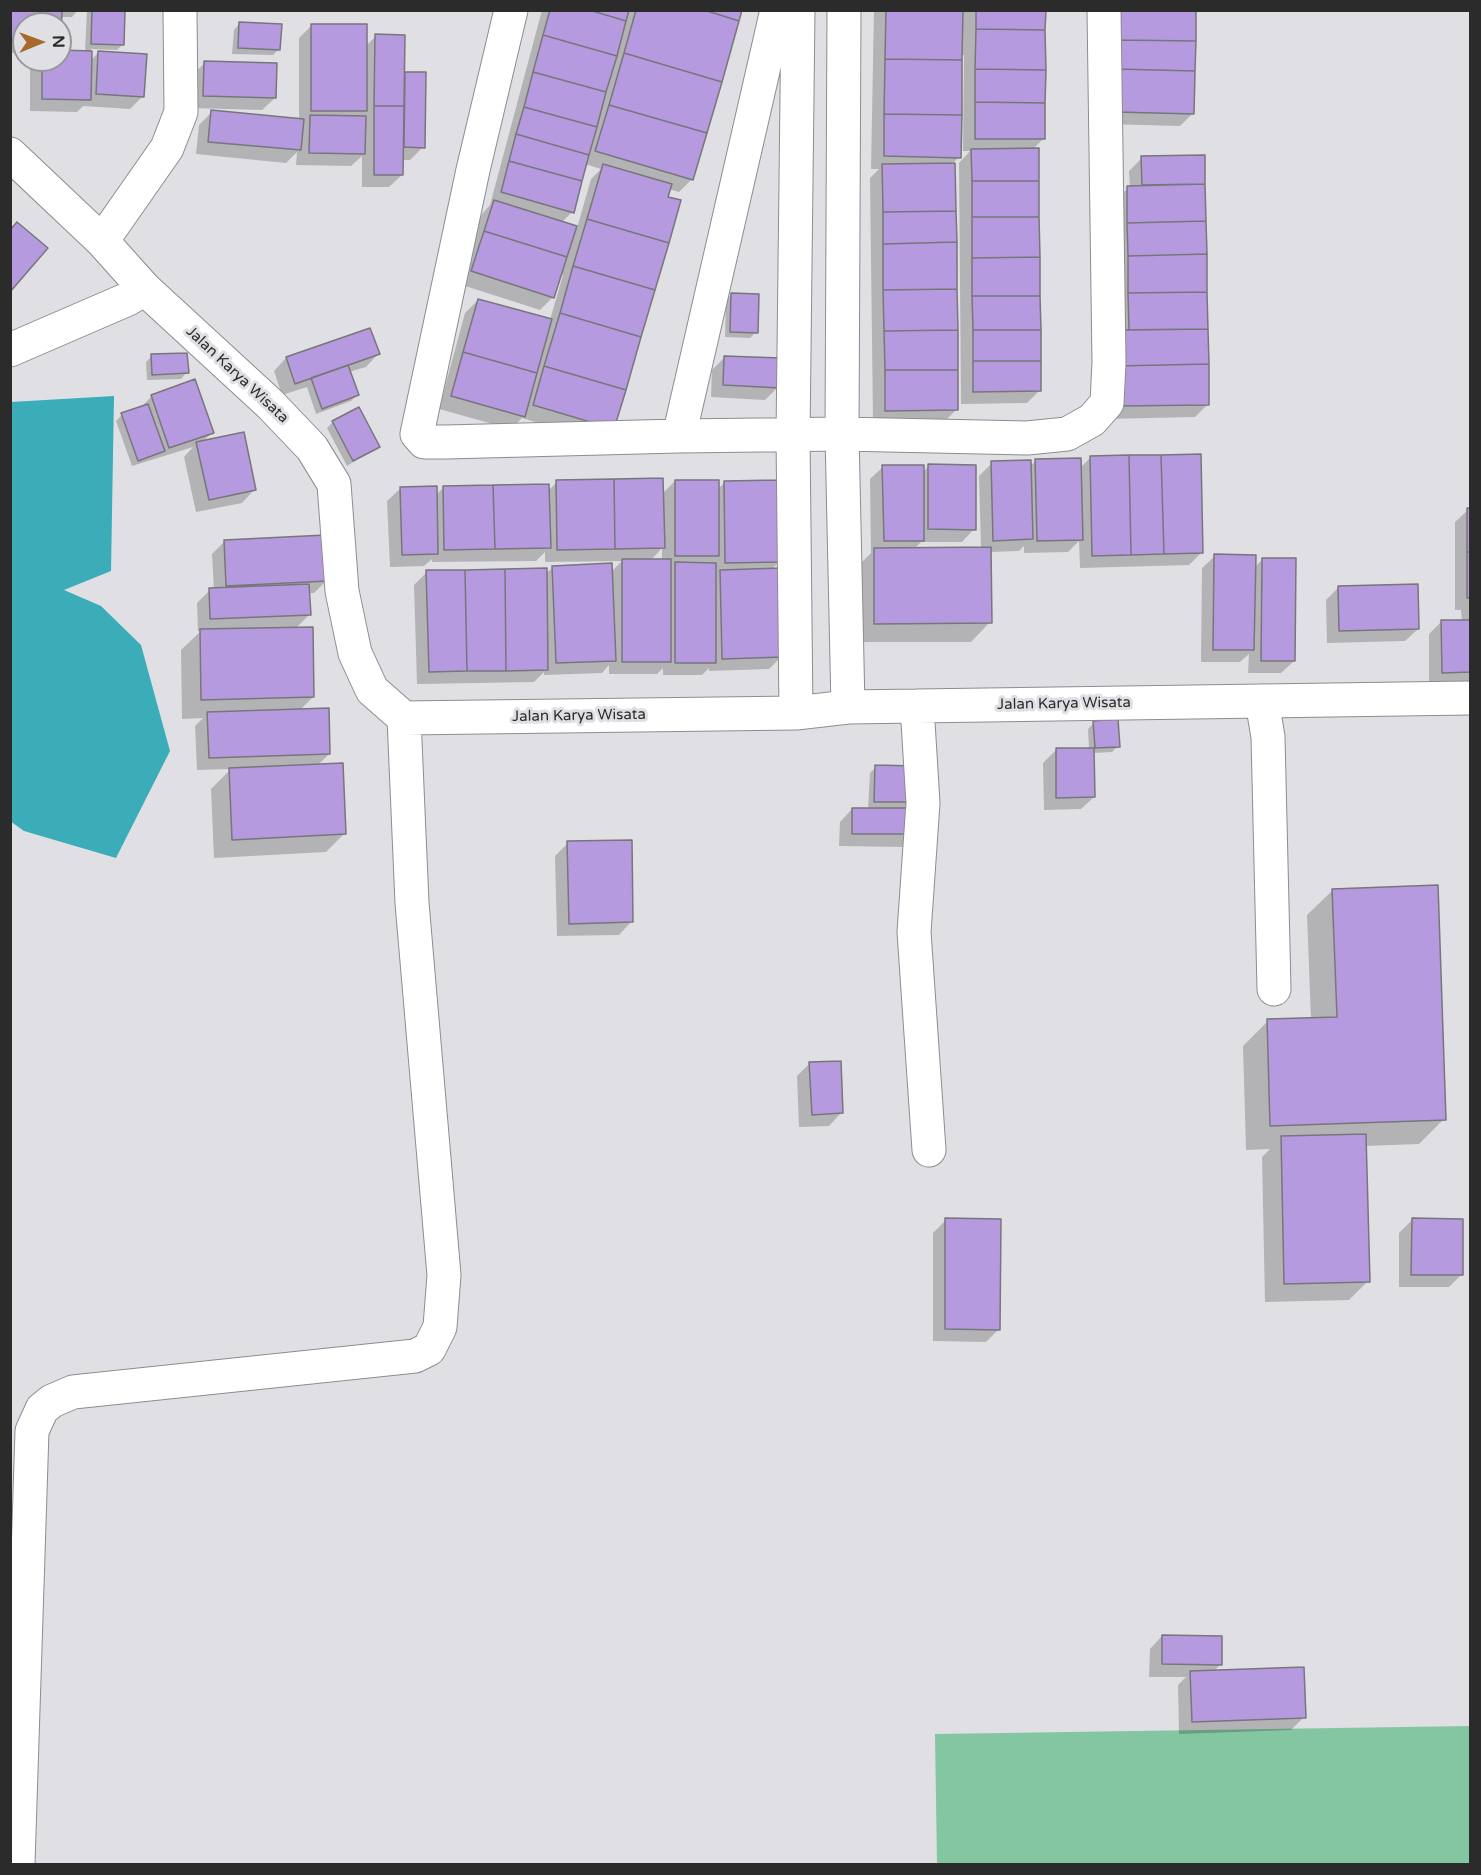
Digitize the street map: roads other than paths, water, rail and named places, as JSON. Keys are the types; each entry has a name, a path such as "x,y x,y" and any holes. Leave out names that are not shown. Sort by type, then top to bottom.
{"street":[{"path":"102,241 167,148 181,112 180,10"},
{"path":"511,10 471,182 417,434 424,442 842,434 1054,437 1067,434 1092,420 1107,403 1109,362 1104,10"},
{"path":"679,436 777,10"},
{"path":"796,713 794,436 798,10"},
{"path":"844,10 842,434 848,707"},
{"name":"Jalan Karya Wisata","path":"10,154 102,241 145,289 291,425 312,448 334,484 342,591 355,653 372,690 404,718 796,713 848,707 1470,698"},
{"path":"10,350 128,299 145,289"},
{"path":"1262,701 1268,737 1274,989"},
{"path":"917,706 923,803 914,932 929,1150"},
{"path":"15,1846 32,1431 42,1409 52,1401 73,1392 415,1356 429,1349 440,1327 444,1275 412,903 404,718"}],"water":[{"path":"114,396 111,571 64,590 101,606 141,645 170,751 116,858 24,831 10,821 11,402"}]}
